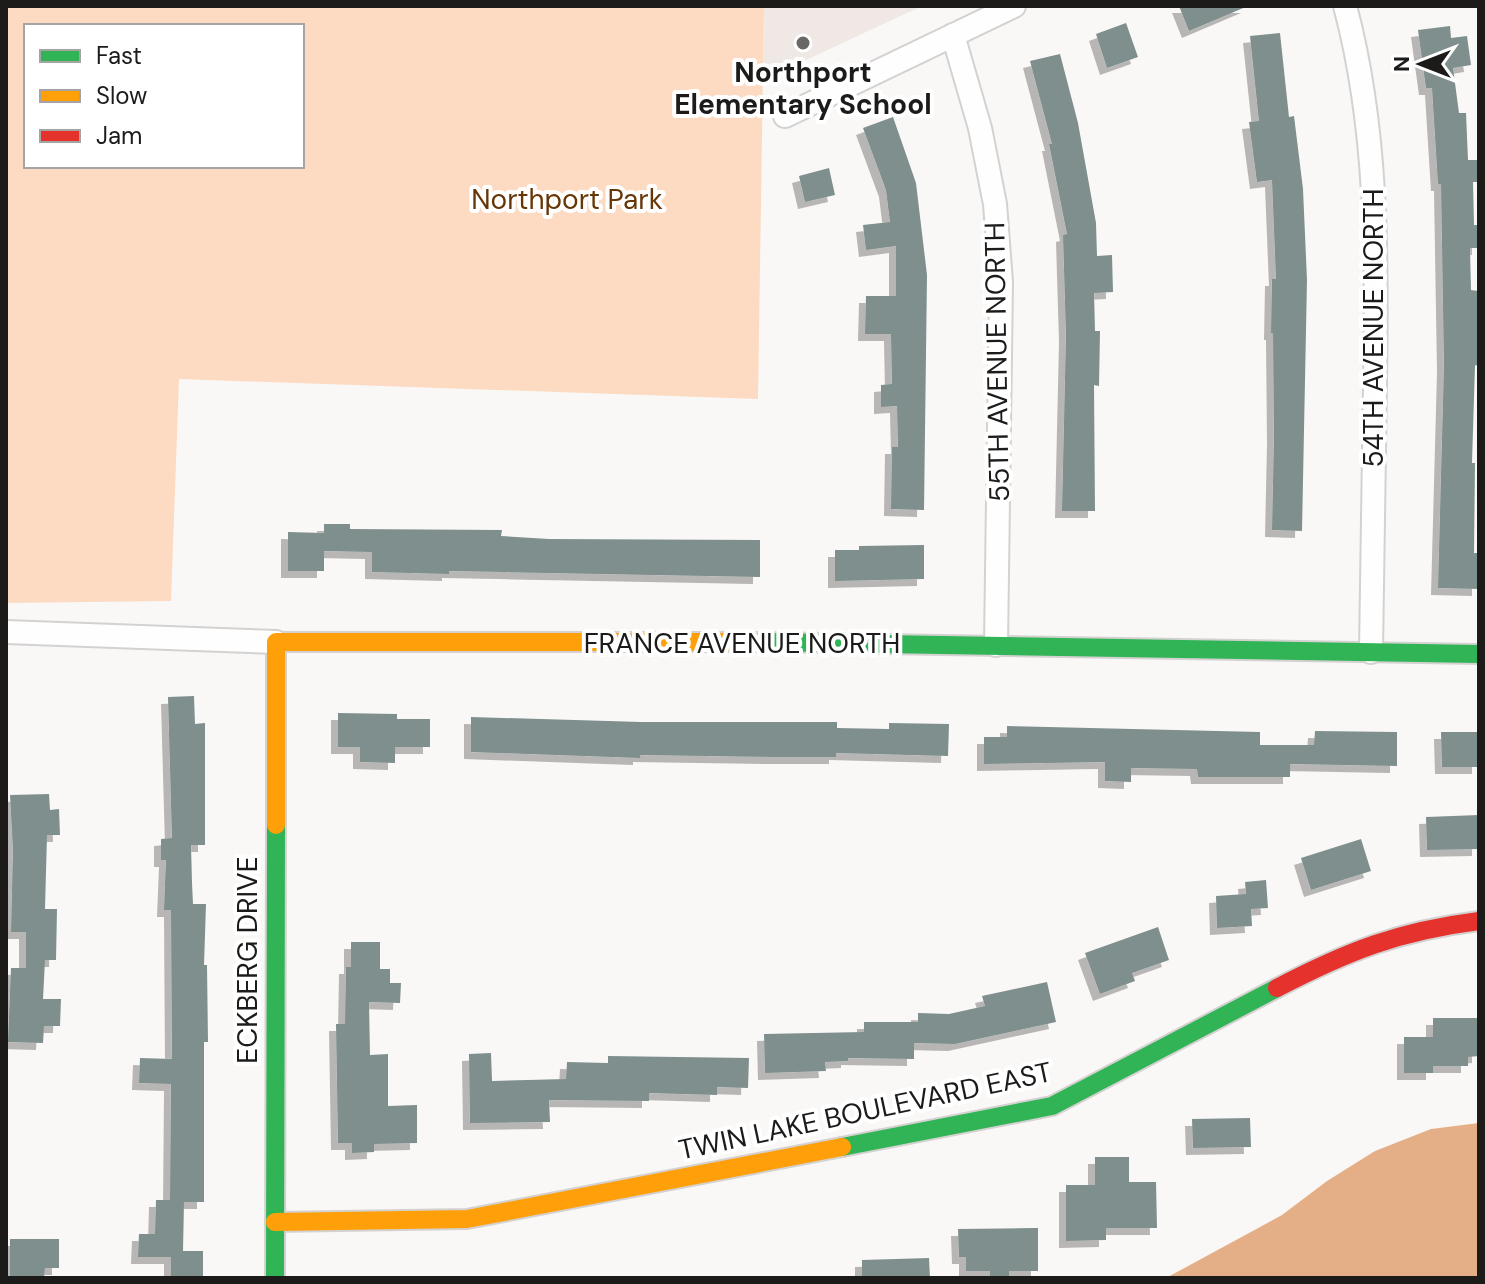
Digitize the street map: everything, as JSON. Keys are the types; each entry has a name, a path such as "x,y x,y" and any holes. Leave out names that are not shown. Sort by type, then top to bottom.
{"street":[{"path":"785,116 1014,6"},
{"name":"54TH AVENUE NORTH","path":"1345,6 1365,106 1375,212 1377,286 1371,652"},
{"name":"55TH AVENUE NORTH","path":"953,35 995,204 1001,282 996,645"},
{"name":"FRANCE AVENUE NORTH","path":"6,632 276,642 799,642 1479,654"},
{"name":"ECKBERG DRIVE","path":"275,1278 276,642"},
{"name":"TWIN LAKE BOULEVARD EAST","path":"275,1222 467,1219 1052,1106 1334,958 1385,939 1438,926 1479,921"}],"shaded area":[{"name":"Northport Elementary School","path":"764,6 922,6 763,80"},
{"path":"1479,1123 1479,1278 1166,1278 1282,1215 1327,1181 1375,1151 1431,1129"}],"green space":[{"name":"Northport Park","path":"6,6 764,6 758,399 179,379 171,601 6,603"}],"building":[{"path":"1179,6 1248,6 1189,31"},
{"path":"1126,23 1138,57 1107,68 1096,34"},
{"path":"1450,26 1451,38 1467,36 1471,65 1453,68 1459,113 1466,113 1468,160 1479,160 1479,182 1473,182 1474,225 1479,225 1479,248 1470,248 1471,290 1478,291 1479,366 1475,365 1472,463 1475,463 1474,553 1479,553 1479,589 1438,588 1444,365 1441,184 1438,184 1432,88 1426,88 1418,30"},
{"path":"1280,33 1289,117 1294,116 1303,189 1307,280 1302,531 1272,530 1274,437 1271,333 1272,279 1276,279 1272,180 1257,182 1249,122 1259,121 1250,36"},
{"path":"1060,54 1078,123 1096,223 1097,256 1112,255 1113,292 1094,293 1095,331 1100,331 1099,386 1094,385 1095,511 1062,511 1066,335 1063,235 1067,234 1049,144 1052,144 1030,61"},
{"path":"893,117 916,183 927,275 924,510 891,509 892,447 898,447 897,406 881,407 881,385 892,384 891,334 865,334 866,296 896,296 896,246 866,250 863,225 890,222 886,190 863,128"},
{"path":"829,168 835,195 805,202 799,176"},
{"path":"324,524 350,524 350,529 502,530 501,536 549,539 760,540 760,577 372,572 372,552 324,551 324,571 288,571 288,532 324,533"},
{"path":"924,545 924,579 835,581 835,550 859,550 859,546"},
{"path":"194,696 195,724 205,723 205,845 191,845 193,904 206,904 204,965 207,965 208,1042 204,1042 204,1202 184,1202 183,1251 203,1251 203,1278 171,1278 171,1257 138,1257 139,1234 155,1234 156,1200 170,1200 171,1084 139,1083 140,1058 172,1059 171,910 164,910 166,860 161,860 161,839 172,838 168,697"},
{"path":"338,713 397,714 397,719 430,719 430,747 395,747 395,763 360,762 360,747 338,747"},
{"path":"471,717 641,722 837,722 837,728 889,729 889,723 949,724 948,756 836,753 836,757 640,755 640,758 471,752"},
{"path":"1007,726 1260,732 1260,745 1314,745 1315,731 1397,732 1397,766 1290,764 1290,777 1198,777 1197,769 1131,768 1131,782 1105,781 1105,762 984,764 984,737 1007,737"},
{"path":"1441,732 1479,732 1479,767 1442,767"},
{"path":"49,794 50,810 59,809 60,835 47,835 45,909 57,909 56,960 45,960 43,999 61,999 60,1026 44,1026 43,1043 8,1042 11,968 26,968 26,932 11,932 13,850 10,795"},
{"path":"1479,815 1479,849 1427,850 1426,817"},
{"path":"1361,839 1371,871 1311,890 1301,858"},
{"path":"1266,880 1268,908 1251,909 1252,926 1217,928 1216,896 1246,894 1245,882"},
{"path":"1158,927 1169,960 1132,973 1135,981 1100,994 1085,953"},
{"path":"351,942 380,942 380,969 390,969 390,983 401,983 400,1003 369,1002 370,1055 388,1054 388,1106 417,1105 417,1143 374,1144 374,1152 352,1153 352,1143 338,1143 336,1024 345,1024 346,967 351,967"},
{"path":"1047,982 1056,1022 955,1044 914,1043 914,1059 848,1058 848,1061 825,1062 826,1071 765,1073 764,1034 864,1032 864,1022 918,1022 918,1013 949,1014 985,1006 982,996"},
{"path":"1433,1018 1479,1018 1479,1056 1468,1057 1468,1066 1433,1066 1433,1073 1404,1073 1404,1037 1433,1037"},
{"path":"491,1053 492,1081 566,1079 567,1062 608,1063 608,1056 749,1058 748,1088 717,1087 717,1095 649,1093 649,1101 549,1100 550,1122 470,1123 469,1054"},
{"path":"1250,1118 1251,1147 1193,1148 1192,1119"},
{"path":"1095,1157 1129,1157 1129,1182 1156,1182 1157,1228 1106,1228 1106,1240 1066,1241 1066,1185 1095,1185"},
{"path":"1038,1228 1038,1271 1009,1271 1009,1278 990,1278 990,1271 966,1271 966,1257 959,1257 958,1229"},
{"path":"10,1239 59,1239 59,1268 45,1268 44,1278 10,1278"},
{"path":"929,1258 930,1278 862,1278 862,1260"}],"traffic: fast":[{"path":"758,642 1479,654"},
{"path":"275,1278 276,825"},
{"path":"842,1147 1052,1106 1277,988"}],"traffic: slow":[{"path":"276,825 276,642 758,642"},
{"path":"275,1222 467,1219 842,1147"}],"traffic: jam":[{"path":"1277,988 1375,944 1424,930 1479,921"}],"place":[{"name":"Northport Elementary School","path":"803,43"}]}
